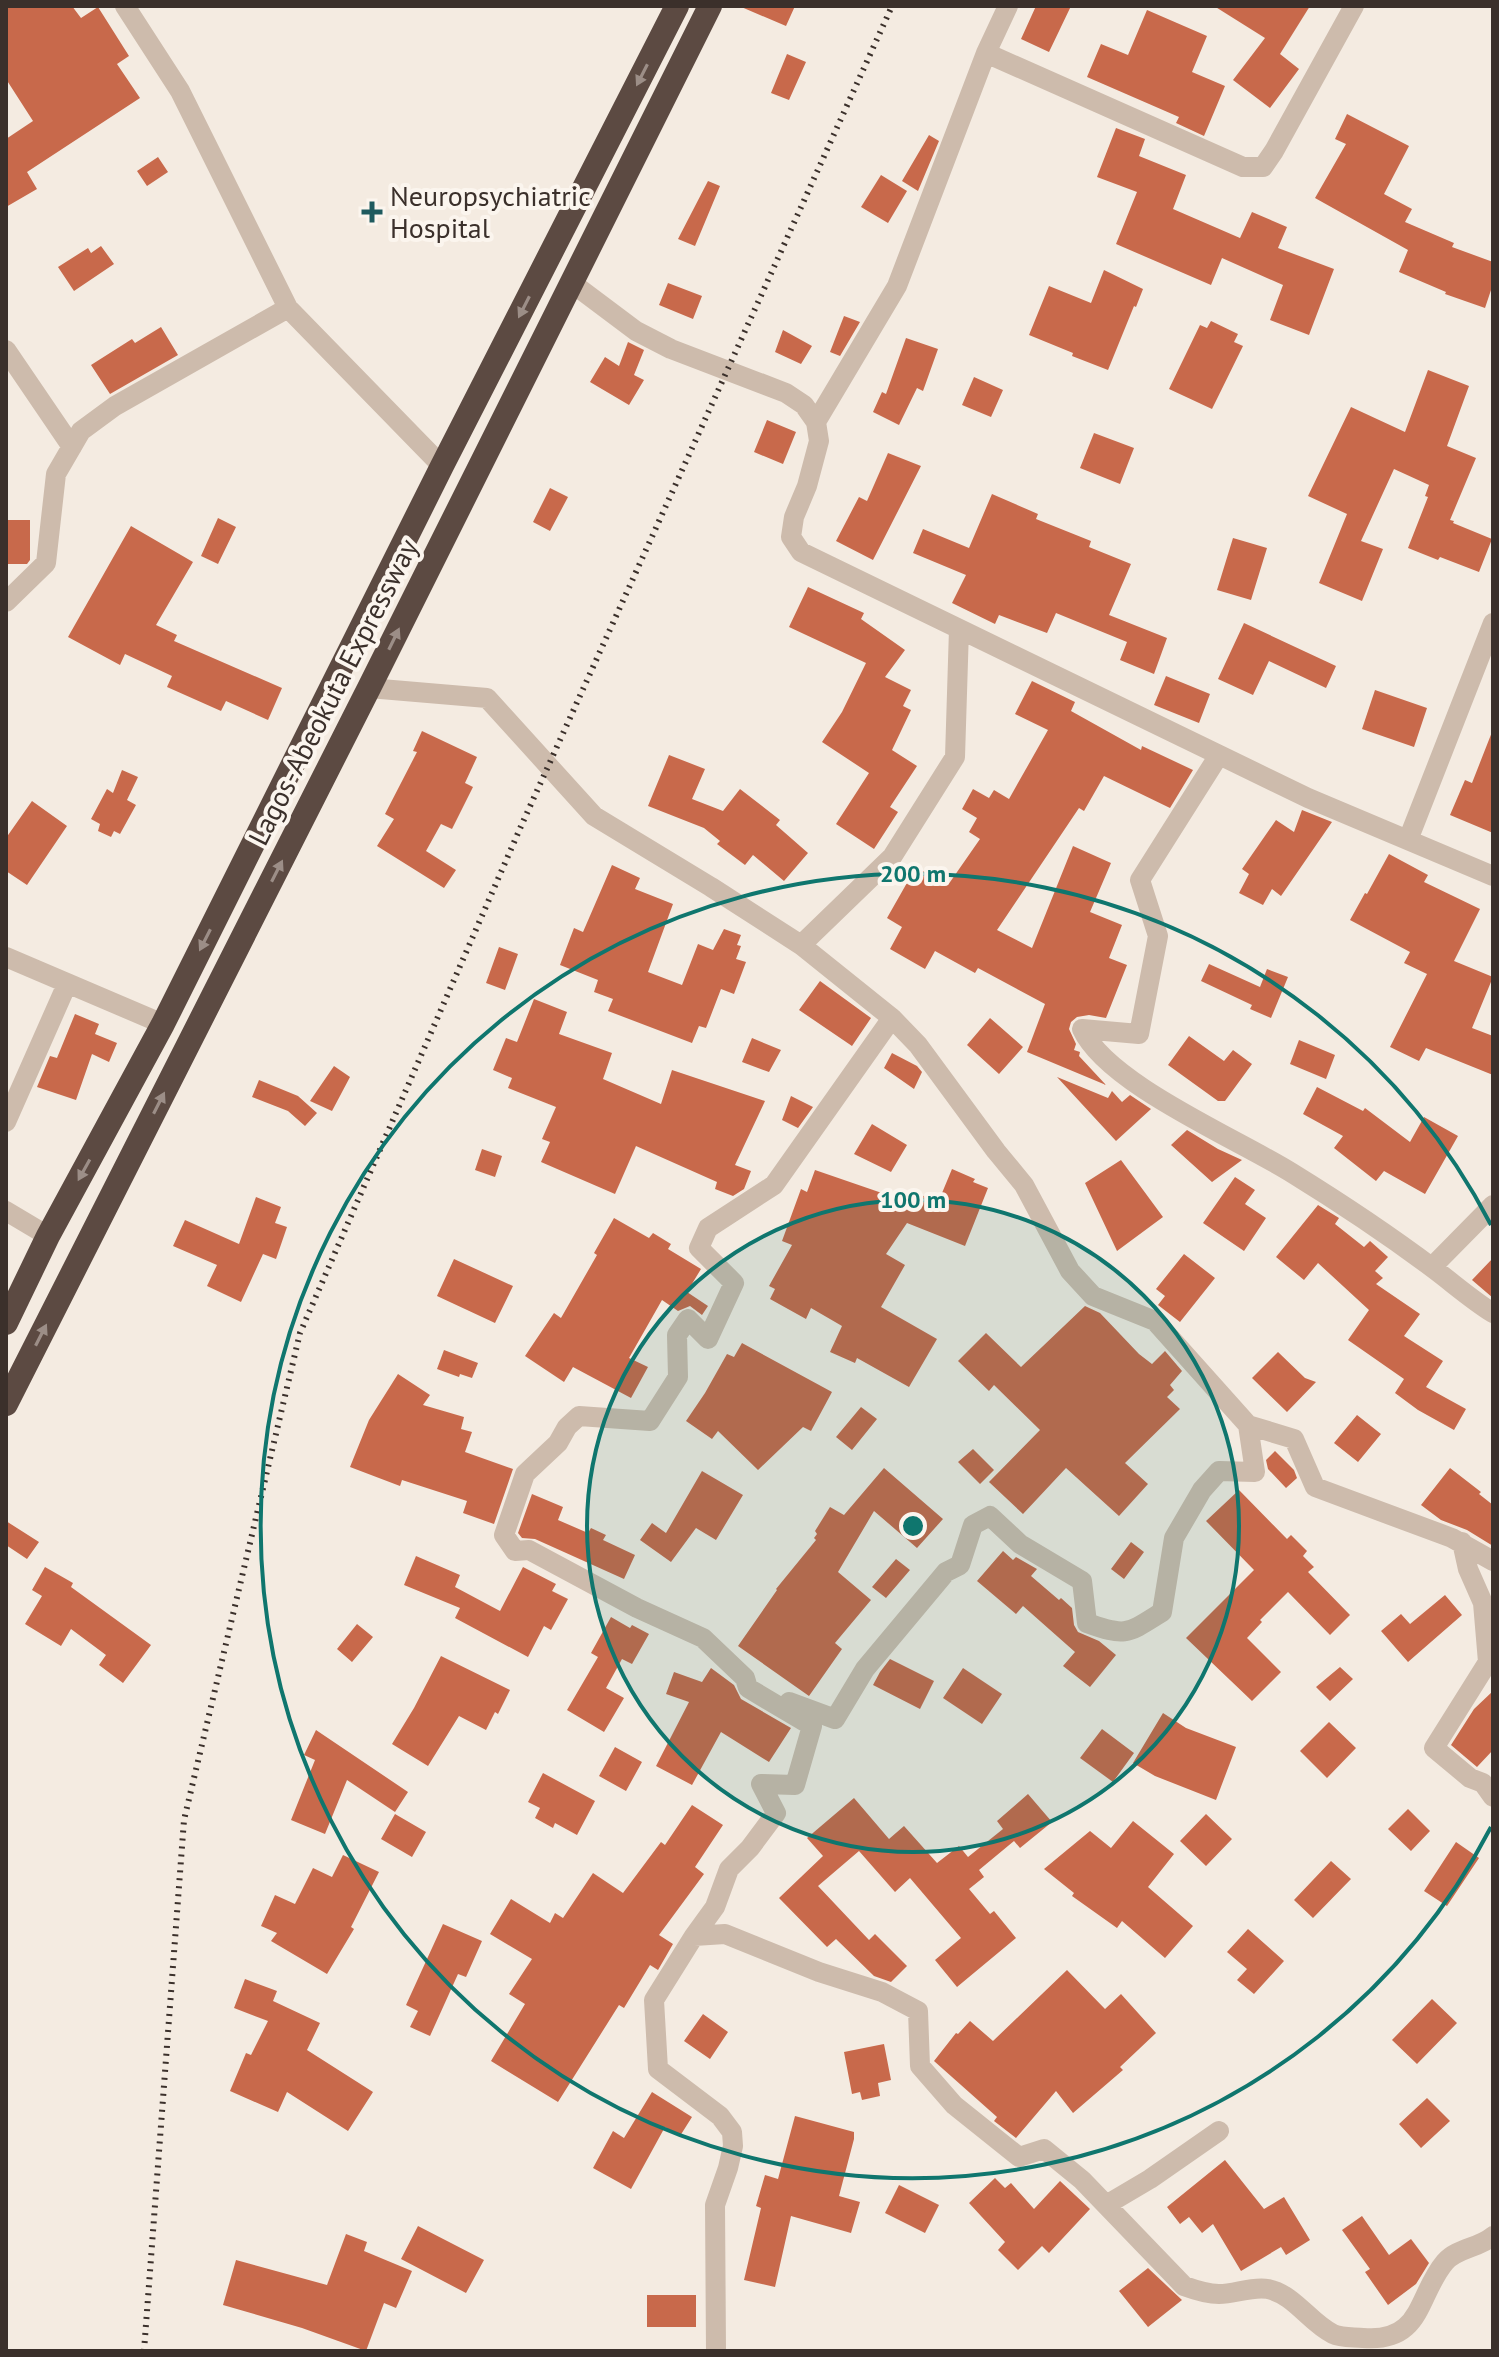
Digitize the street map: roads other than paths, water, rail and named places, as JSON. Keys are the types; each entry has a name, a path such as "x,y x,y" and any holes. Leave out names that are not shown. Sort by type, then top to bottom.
{"highway":[{"name":"Lagos-Abeokuta Expressway","path":"6,1323 48,1236 163,1024 442,466 677,6"},
{"name":"Lagos-Abeokuta Expressway","path":"6,1404 710,6"}],"street":[{"path":"125,6 180,91 288,308 442,466"},
{"path":"816,422 897,286 986,53 1008,6"},
{"path":"986,53 1243,167 1263,167 1354,6"},
{"path":"572,283 636,331 671,349 786,393 804,405 816,422 819,441 807,486 794,517 791,537 801,552 1308,798 1493,876"},
{"path":"6,602 46,563 56,474 81,431 115,406 288,308"},
{"path":"6,350 72,447"},
{"path":"1408,840 1493,623"},
{"path":"801,945 892,857 955,757 959,629"},
{"path":"369,688 487,698 594,816 801,945 892,1018 918,1045 1024,1185 1070,1271 1093,1296 1155,1321 1248,1425 1294,1439 1315,1487 1462,1542 1493,1561"},
{"path":"1219,755 1140,880 1158,936 1139,1034 1082,1029 1089,1043 1133,1080 1168,1104 1291,1172 1432,1267 1468,1298 1493,1313"},
{"path":"6,957 163,1024"},
{"path":"6,1122 67,984"},
{"path":"716,2351 715,2205 728,2168 733,2146 732,2132 720,2116 658,2069 654,2000 715,1907 729,1869 750,1848 776,1813 761,1784 795,1785 812,1726 748,1688 745,1678 703,1638 637,1608 529,1550 515,1551 504,1535 525,1474 558,1443 567,1427 579,1416 650,1421 678,1377 677,1335 688,1319 708,1339 734,1283 699,1248 708,1228 774,1185 892,1018"},
{"path":"1432,1267 1493,1205"},
{"path":"6,1211 48,1236"},
{"path":"748,1688 835,1719 865,1669 946,1572 960,1565 973,1525 990,1516 1020,1544 1082,1581 1087,1623 1117,1634 1139,1627 1162,1612 1174,1538 1202,1490 1219,1471 1255,1472 1248,1425"},
{"path":"1462,1542 1468,1569 1483,1603 1488,1662 1434,1748 1470,1778 1483,1783 1493,1797"},
{"path":"694,1936 725,1934 819,1972 882,1992 918,2011 920,2066 954,2105 1019,2157 1044,2149 1082,2180 1184,2286 1220,2294 1265,2288 1284,2295 1319,2326 1336,2336 1387,2336 1406,2327 1419,2311 1436,2274 1447,2259 1493,2236"},
{"path":"1106,2205 1219,2131"}],"railway":[{"path":"144,2351 184,1820 300,1333 522,824 892,6"}],"place":[{"name":"Neuropsychiatric Hospital","path":"372,212"}]}
